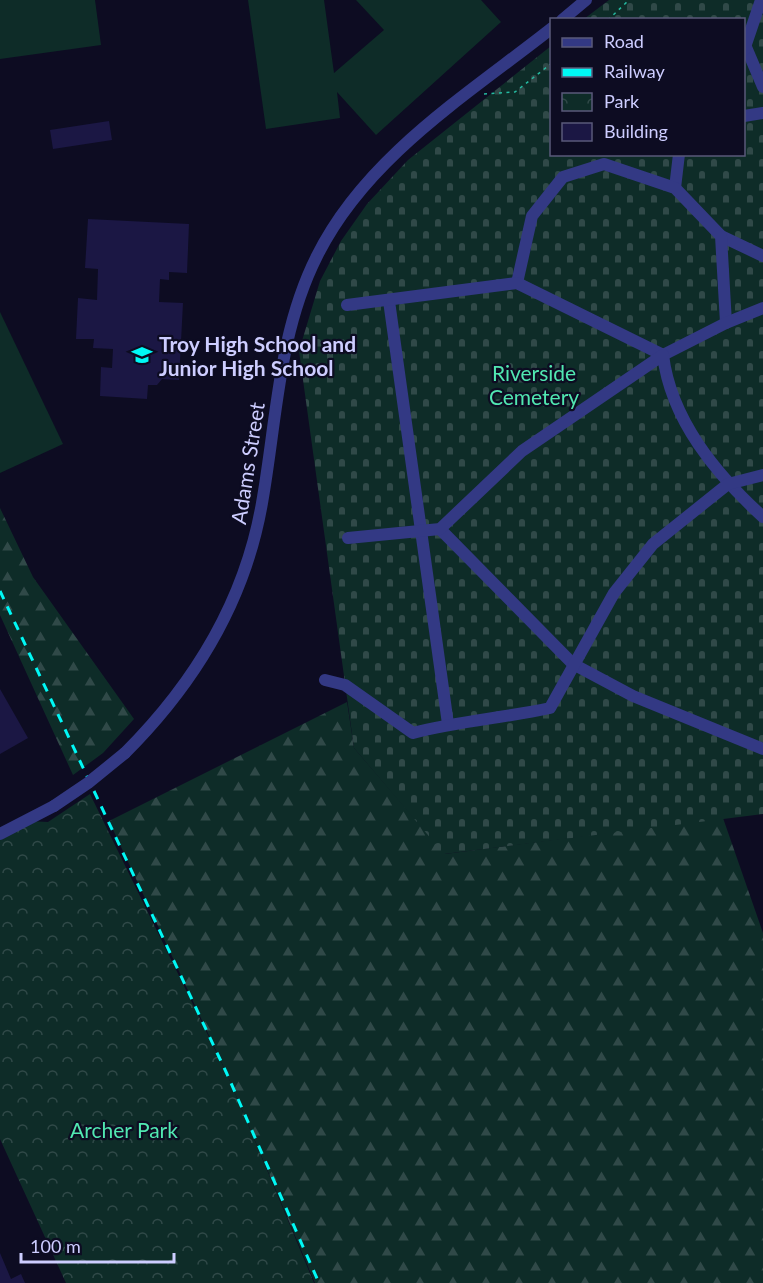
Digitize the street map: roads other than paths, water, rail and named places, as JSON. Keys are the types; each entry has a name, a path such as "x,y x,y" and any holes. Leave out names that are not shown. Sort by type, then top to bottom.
{"street":[{"path":"564,18 586,0"},
{"path":"761,0 745,48 763,87"},
{"name":"Adams Street","path":"0,834 54,806 88,783 125,753 159,718 188,681 214,639 235,596 259,518 292,321 307,276 329,234 350,203 384,164 550,30"},
{"path":"745,116 763,113"},
{"path":"675,188 680,156"},
{"path":"517,283 532,216 563,177 604,164 675,188 721,236 763,256"},
{"path":"721,236 726,323"},
{"path":"347,305 389,302 517,283 663,355"},
{"path":"389,302 448,724"},
{"path":"348,538 440,529 522,451 663,355 726,323 763,308"},
{"path":"663,355 673,399 694,437 728,484 763,517"},
{"path":"325,680 345,685 413,733 448,724 503,718 550,708 614,593 653,544 728,484 763,475"},
{"path":"440,529 573,664 633,696 763,749"}],"railway":[{"path":"0,591 227,1074 319,1283"}],"place":[{"name":"Troy High School and Junior High School","path":"142,355"}],"park label":[{"name":"Riverside Cemetery","path":"534,384"},
{"name":"Archer Park","path":"124,1129"}]}
